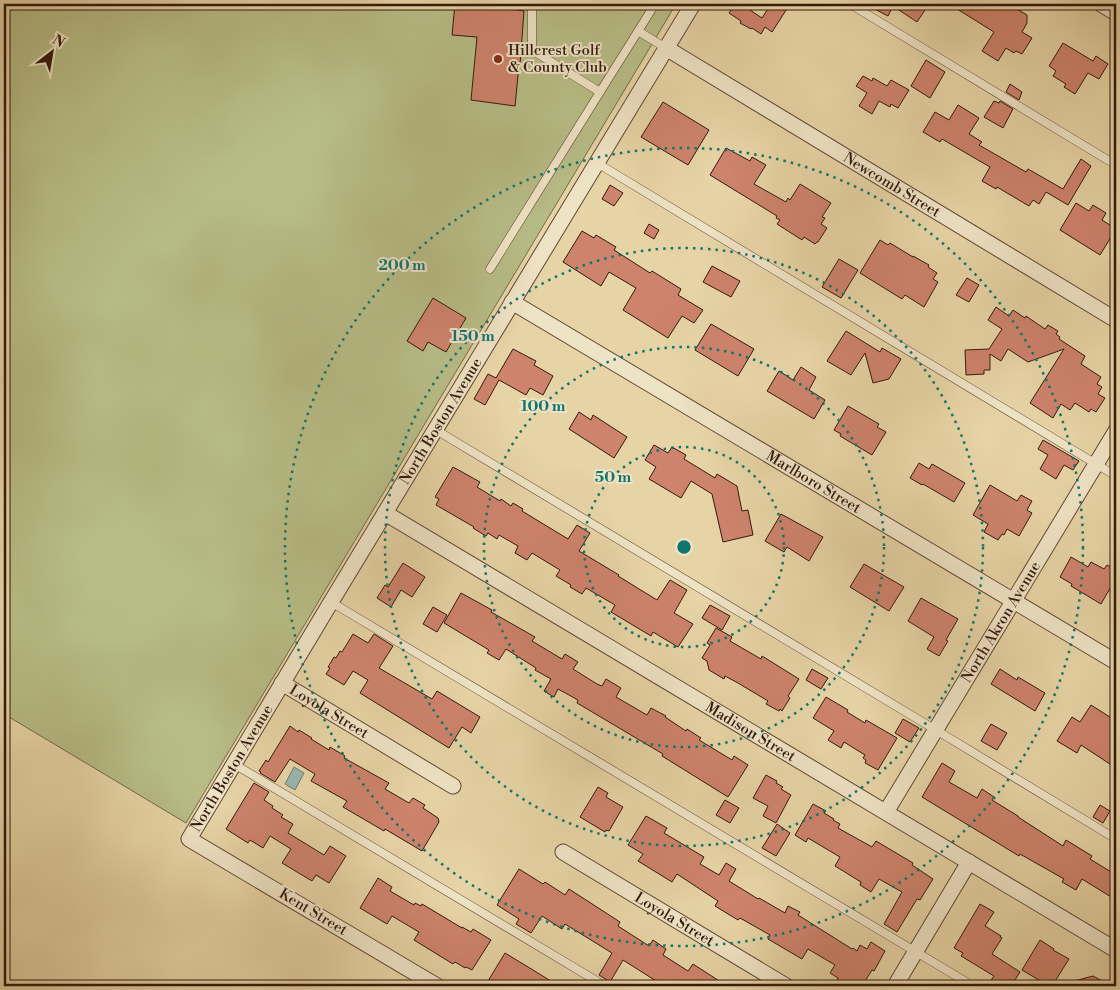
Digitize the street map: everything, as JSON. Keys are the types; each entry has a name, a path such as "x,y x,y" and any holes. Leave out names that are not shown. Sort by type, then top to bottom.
{"street":[{"name":"North Boston Avenue","path":"189,839 693,4"},
{"path":"1102,4 1116,13"},
{"name":"Newcomb Street","path":"666,48 1116,320"},
{"name":"Marlboro Street","path":"512,302 1116,662"},
{"name":"North Akron Avenue","path":"886,812 1116,432"},
{"name":"Madison Street","path":"385,512 1116,950"},
{"name":"Loyola Street","path":"282,683 454,786"},
{"name":"Kent Street","path":"189,839 437,986"},
{"name":"Loyola Street","path":"563,852 784,986"},
{"path":"895,986 969,862"}],"lane":[{"path":"532,4 532,50 600,92"},
{"path":"490,269 656,4"},
{"path":"850,4 1116,165"},
{"path":"638,31 666,48"},
{"path":"597,163 1116,476"},
{"path":"436,430 1116,839"},
{"path":"331,602 973,986"},
{"path":"234,764 605,986"}],"green space":[{"path":"4,4 676,4 186,823 4,714"}],"water":[{"path":"294,767 304,773 295,790 285,784"}],"building":[{"name":"Hillcrest Golf & County Club","path":"455,4 512,4 512,9 524,11 515,106 471,100 477,37 452,35"},
{"path":"735,4 741,4 762,18 771,4 790,4 772,32 765,27 761,34 740,23 741,21 729,13"},
{"path":"865,4 929,4 917,22 893,6 888,16"},
{"path":"949,4 1010,5 1027,15 1027,23 1022,32 1032,38 1022,54 1016,51 1014,53 1006,48 998,61 982,51 994,32"},
{"path":"1063,43 1093,61 1096,56 1108,64 1099,79 1088,73 1075,94 1064,87 1066,84 1053,76 1056,71 1049,66"},
{"path":"926,60 945,72 930,98 911,86"},
{"path":"863,76 872,81 873,78 887,86 891,80 909,90 898,108 891,104 890,107 879,101 872,114 859,106 867,93 856,86"},
{"path":"1010,84 1022,92 1019,100 1006,92"},
{"path":"994,101 999,103 1000,101 1013,109 1003,128 984,117"},
{"path":"663,102 709,130 688,165 641,137"},
{"path":"958,105 979,118 969,134 982,142 979,145 1026,172 1028,169 1063,189 1081,159 1091,166 1068,205 1046,192 1039,204 1033,200 1029,206 997,187 996,189 982,181 990,167 942,139 940,142 923,132 935,112 949,120"},
{"path":"726,148 750,161 752,157 766,165 754,184 786,202 788,198 790,200 800,184 831,203 822,217 825,218 821,224 827,228 818,242 815,244 804,237 802,240 777,224 780,220 776,218 777,216 710,175"},
{"path":"610,185 623,193 614,206 602,199"},
{"path":"1076,203 1089,211 1093,205 1106,213 1102,220 1116,229 1100,255 1060,230"},
{"path":"649,224 659,230 654,239 644,233"},
{"path":"582,231 594,238 596,235 616,247 614,250 650,273 652,271 681,289 678,295 703,310 694,323 682,316 668,338 623,310 636,288 609,272 601,286 563,262"},
{"path":"880,240 888,245 890,243 929,265 928,267 937,273 933,279 938,282 924,307 905,295 902,299 860,273"},
{"path":"839,259 858,270 841,298 822,287"},
{"path":"712,266 740,281 731,297 703,282"},
{"path":"967,278 979,285 969,302 956,295"},
{"path":"433,298 466,318 446,352 428,342 423,351 407,341"},
{"path":"996,307 1009,316 1013,310 1045,329 1048,325 1058,331 1056,334 1060,337 1059,339 1085,356 1081,364 1101,377 1097,384 1102,387 1098,394 1105,398 1096,412 1091,409 1089,412 1075,403 1070,410 1061,404 1053,418 1030,403 1064,349 1028,362 1008,349 1001,361 990,354 990,370 984,370 984,374 966,375 965,350 989,349 1002,329 988,320"},
{"path":"711,324 754,349 738,376 695,350"},
{"path":"846,331 880,352 882,348 901,359 889,379 873,383 865,353 851,375 827,361"},
{"path":"513,349 536,361 534,365 553,376 543,395 530,388 526,395 499,380 485,405 474,399 488,374 496,378"},
{"path":"801,367 816,377 809,390 825,400 814,419 767,391 779,371 793,380"},
{"path":"848,406 879,424 877,427 886,432 872,455 840,436 841,434 834,430"},
{"path":"579,412 591,420 593,415 627,437 614,458 569,429"},
{"path":"1043,440 1079,461 1073,470 1064,465 1056,479 1040,469 1048,455 1038,449"},
{"path":"654,445 668,453 672,447 686,455 684,459 715,478 717,474 737,486 742,511 748,510 753,535 723,542 712,494 691,481 681,498 649,479 656,467 645,460"},
{"path":"919,463 929,469 932,464 965,483 954,502 910,478"},
{"path":"453,467 480,482 477,487 511,506 513,503 523,509 522,511 568,539 577,525 590,533 579,551 657,600 670,580 687,590 674,613 693,624 678,647 653,632 651,636 611,612 615,605 586,588 582,594 570,587 571,585 556,576 560,570 532,553 527,560 515,553 518,546 499,535 497,539 488,533 486,536 436,505 439,499 435,497"},
{"path":"990,485 1017,501 1021,495 1032,501 1027,510 1032,513 1019,536 1007,529 998,540 984,532 988,524 973,515"},
{"path":"781,514 823,537 809,561 787,547 784,552 765,541"},
{"path":"1071,557 1088,567 1091,562 1104,569 1107,565 1116,570 1116,578 1101,604 1060,577"},
{"path":"403,563 425,577 412,597 401,590 391,607 377,598 385,585 388,587"},
{"path":"864,564 904,587 889,611 850,587"},
{"path":"461,593 535,637 532,641 562,659 565,654 578,662 573,669 597,684 602,686 606,679 621,688 616,697 647,715 651,708 666,716 686,731 687,729 701,738 699,740 732,760 734,756 748,765 728,797 662,756 663,754 577,703 578,700 558,689 554,697 544,691 551,679 506,649 499,660 487,653 489,650 444,623"},
{"path":"921,598 958,619 939,656 927,649 934,637 908,621"},
{"path":"710,605 730,616 722,630 702,618"},
{"path":"433,607 447,615 437,632 423,624"},
{"path":"716,628 732,637 730,641 761,659 762,656 799,679 788,696 790,698 782,711 766,704 768,701 738,683 725,676 724,679 709,670 707,661 702,658 710,645 707,643"},
{"path":"353,634 368,643 374,634 393,646 379,668 432,699 437,691 480,717 471,733 462,727 449,748 360,693 368,680 353,671 344,685 326,674 334,657 336,658 340,651 342,652"},
{"path":"812,669 828,678 821,689 806,680"},
{"path":"1000,669 1017,680 1018,677 1045,693 1035,711 991,684"},
{"path":"826,697 865,723 866,720 897,738 878,770 865,763 866,760 863,758 865,755 844,742 841,748 828,740 834,731 813,718"},
{"path":"1091,705 1116,721 1116,768 1081,745 1077,753 1057,741 1072,717 1080,722"},
{"path":"903,719 919,728 910,742 895,733"},
{"path":"991,724 1007,733 997,750 981,741"},
{"path":"290,726 329,750 330,747 345,756 344,758 389,783 385,789 409,803 413,798 425,805 423,808 438,818 439,822 422,851 343,807 347,801 311,781 315,774 290,759 275,782 260,773 259,771 266,760 268,762"},
{"path":"942,763 955,771 949,782 977,798 982,789 994,797 992,800 1063,846 1066,840 1092,856 1090,859 1116,875 1116,900 1082,879 1076,890 1062,882 1064,879 1020,854 1019,856 922,797"},
{"path":"766,775 777,781 776,783 783,787 781,789 791,795 776,823 763,816 768,806 753,798"},
{"path":"254,783 269,792 264,800 283,815 281,817 293,824 288,833 324,855 330,846 346,856 329,883 316,875 312,881 282,863 291,849 270,836 263,848 250,840 248,843 226,829"},
{"path":"598,787 608,793 606,797 623,807 609,831 606,830 605,832 580,817"},
{"path":"725,800 739,808 730,823 716,815"},
{"path":"813,804 826,811 824,813 840,824 838,828 872,847 876,841 913,863 912,865 933,879 920,900 917,899 897,932 884,924 902,892 879,879 871,892 860,885 861,882 835,866 840,857 808,838 806,842 795,835"},
{"path":"1100,805 1110,811 1103,823 1093,817"},
{"path":"646,816 667,828 664,833 704,857 700,864 719,875 726,863 736,869 729,881 758,899 785,913 788,906 800,912 798,915 852,949 857,951 860,945 867,949 871,942 885,951 874,971 872,970 862,986 849,986 837,980 838,978 830,973 835,965 808,949 802,959 768,939 770,935 740,918 738,920 715,906 718,901 677,874 672,882 638,861 643,854 628,845"},
{"path":"777,824 790,833 776,856 762,848"},
{"path":"519,869 565,895 569,889 620,922 618,926 649,946 653,940 666,949 663,955 688,971 693,964 727,986 664,986 623,960 610,982 599,975 612,953 565,924 562,929 542,916 531,933 516,924 519,919 497,905"},
{"path":"378,878 392,887 390,891 414,905 415,903 421,906 422,904 462,928 471,932 473,929 491,940 472,970 455,962 453,964 414,940 419,932 392,916 387,924 360,908"},
{"path":"980,904 994,912 985,926 1002,938 992,954 1020,972 1011,986 987,986 994,976 961,956 963,953 954,948"},
{"path":"1040,940 1069,959 1052,986 1022,970"},
{"path":"505,953 533,970 559,986 485,986"},
{"path":"1093,976 1111,986 1067,986 1067,983"}],"place":[{"name":"Hillcrest Golf & County Club","path":"498,59"}]}
